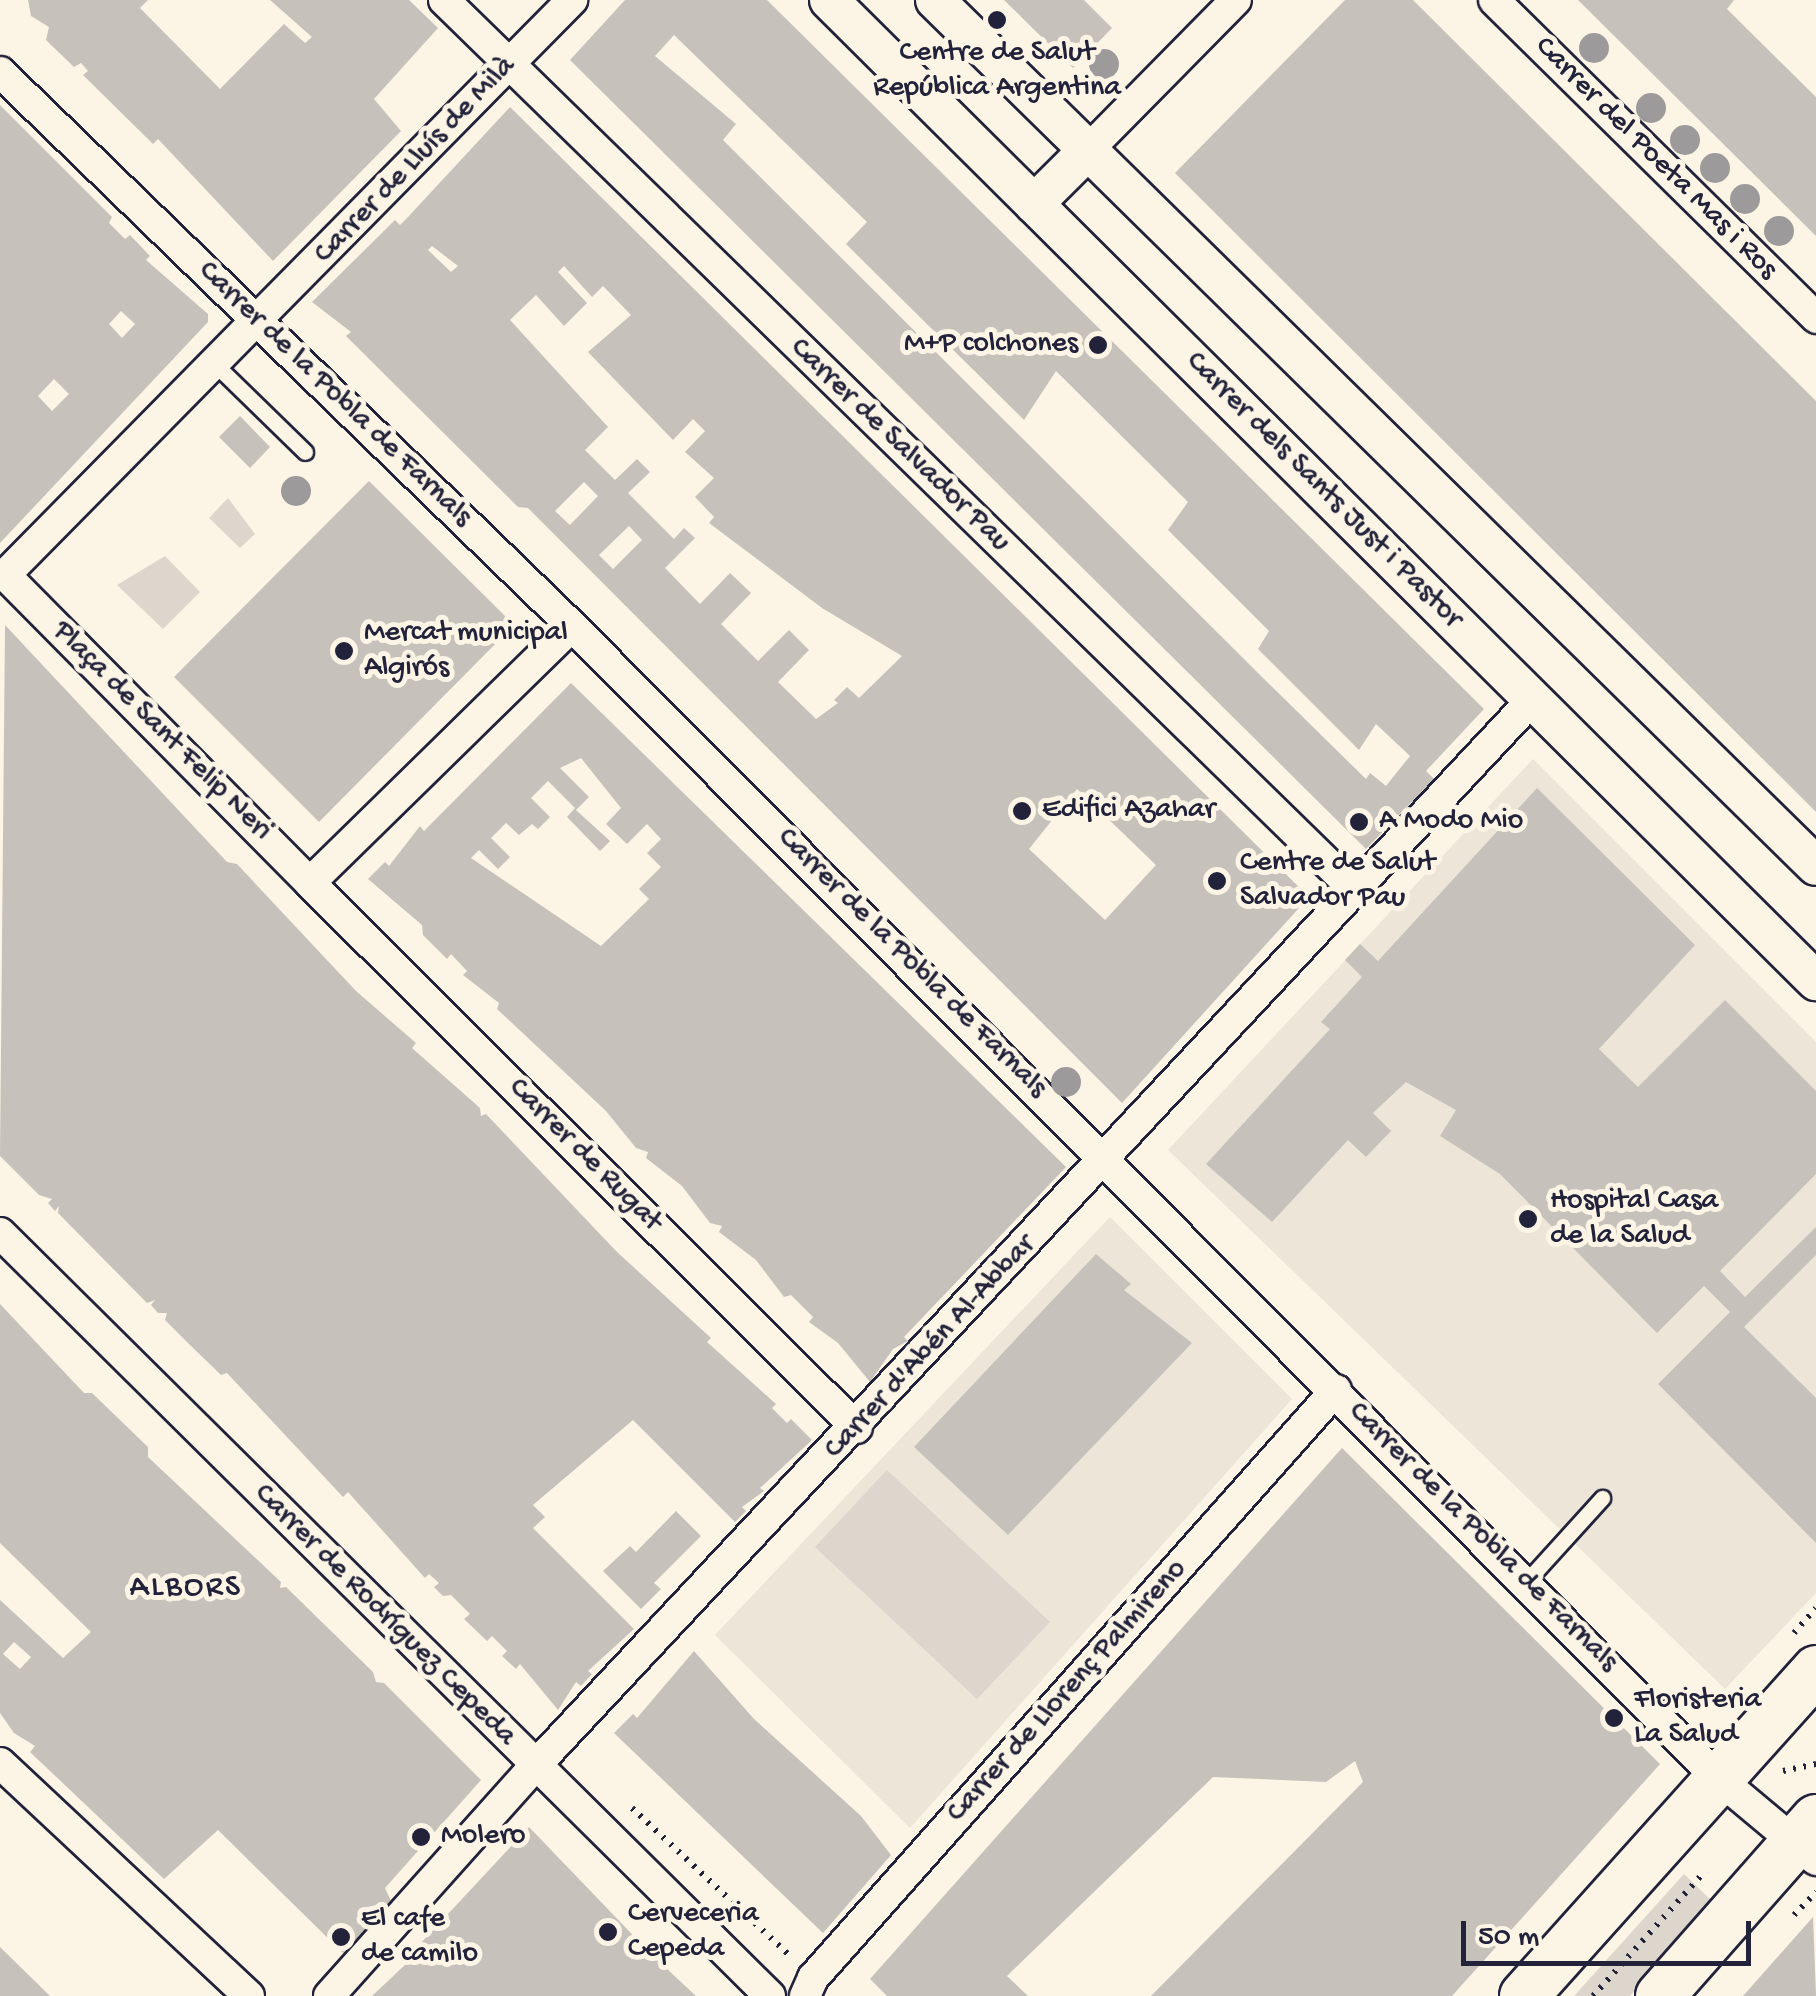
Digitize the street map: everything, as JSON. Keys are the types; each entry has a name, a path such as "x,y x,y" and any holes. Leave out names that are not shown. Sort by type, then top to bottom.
{"main road":[{"path":"1524,1996 1816,1670"},
{"path":"1660,1996 1810,1840"}],"street":[{"name":"Carrer de Salvador Pau","path":"444,0 1356,891"},
{"name":"Carrer de Lluís de Milà","path":"260,324 572,0"},
{"name":"Carrer dels Sants Just i Pastor","path":"830,0 1816,981"},
{"path":"935,0 1816,866"},
{"path":"1034,204 1236,0"},
{"name":"Carrer del Poeta Mas i Ros","path":"1494,0 1816,318"},
{"name":"Carrer de la Pobla de Farnals","path":"0,72 572,626 1107,1158 1718,1778 1810,1840"},
{"name":"Plaça de Sant Felip Neri","path":"260,324 2,578 310,883"},
{"path":"310,883 572,626"},
{"name":"Carrer d'Abén Al-Abbar","path":"329,1996 535,1766 857,1428 1532,700"},
{"name":"Carrer de Rugat","path":"310,883 857,1428"},
{"name":"Carrer de Rodríguez Cepeda","path":"0,1234 770,1996"},
{"name":"Carrer de Llorenç Palmireno","path":"804,1996 813,1978 1336,1390"},
{"path":"0,1763 249,1996"}],"lane":[{"path":"217,366 305,452"},
{"path":"1525,1583 1602,1498"}],"path":[{"path":"1594,1996 1705,1871 1700,1866"}],"shaded area":[{"path":"228,498 255,534 240,548 209,518"},
{"path":"165,556 200,592 163,629 117,585"},
{"name":"Hospital Casa de la Salud","path":"1533,759 1816,1042 1816,1593 1725,1689 1168,1150"},
{"path":"1110,1217 1292,1399 910,1828 715,1635"},
{"path":"887,1470 1050,1622 977,1699 815,1547"},
{"path":"1684,1874 1713,1902 1630,1996 1574,1996"}],"building":[{"path":"28,0 148,0 140,8 220,89 284,24 305,43 312,37 270,0 409,0 438,28 374,99 401,131 273,261 158,139 153,144 83,75 88,71 81,63 74,67 46,40 49,27 31,16"},
{"path":"625,0 767,0 1484,709 1426,771 1434,779 1366,849 570,60","holes":["674,35 867,222 846,244 1024,420 1056,371 1188,502 1168,530 1269,631 1258,649 1359,750 1376,724 1410,756 1386,786 1370,773 1366,779 723,140 736,124 655,56"]},
{"path":"1004,0 1084,0 1112,28 1073,68"},
{"path":"1345,0 1413,0 1816,401 1816,812 1175,173"},
{"path":"1578,0 1734,0 1727,9 1816,97 1816,236"},
{"path":"0,105 112,217 109,223 125,239 130,235 150,256 146,260 208,314 208,322 0,543","holes":["121,311 135,324 122,338 109,324","54,379 69,394 52,411 38,396"]},
{"path":"510,107 1309,897 1122,1103 528,508 518,507 346,336 351,332 312,302 395,220 400,225","holes":["432,246 458,266 451,272 428,250","564,266 592,297 603,286 631,315 588,352 673,440 693,419 705,431 685,452 714,478 695,497 714,517 709,523 822,608 902,656 859,698 847,687 834,700 838,703 816,719 778,682 809,650 789,630 758,661 721,624 751,593 730,573 700,604 665,568 695,538 684,528 674,539 628,493 650,472 637,459 615,480 585,450 608,427 510,320 536,295 564,326 587,303 558,272","584,482 598,496 570,525 555,511","629,526 642,540 613,569 599,555","1077,789 1156,865 1105,920 1029,849"]},
{"path":"240,416 270,447 250,468 219,437"},
{"name":"Mercat municipal Algirós","path":"369,481 514,625 319,822 174,677"},
{"path":"5,625 227,862 237,864 356,991 416,1043 412,1048 480,1108 481,1116 486,1114 617,1252 711,1338 707,1342 776,1404 772,1408 787,1423 791,1419 812,1440 760,1488 764,1491 742,1507 746,1511 735,1522 633,1420 533,1505 545,1517 533,1528 634,1629 588,1671 592,1674 581,1686 576,1682 558,1710 520,1664 516,1669 502,1656 507,1651 492,1636 487,1641 464,1619 470,1614 451,1595 443,1596 434,1587 439,1583 429,1574 425,1578 348,1492 343,1497 227,1373 221,1375 165,1320 167,1313 158,1313 151,1305 155,1300 147,1303 58,1213 59,1206 55,1211 48,1203 52,1199 39,1195 0,1156"},
{"path":"571,683 1066,1167 904,1337 908,1341 893,1349 870,1382 838,1343 809,1322 813,1317 791,1295 784,1297 756,1260 719,1232 722,1226 710,1223 682,1186 646,1158 648,1152 636,1148 606,1111 497,1009 499,1003 463,975 467,971 451,954 447,959 423,935 422,925 368,879 385,862 389,866 420,826 424,831","holes":["581,758 621,808 606,824 627,844 647,824 661,839 647,853 661,867 639,889 649,899 601,946 471,858 479,850 498,869 510,857 491,838 506,823 519,835 532,824 538,829 550,817 531,798 548,781 575,808 567,817 600,851 610,841 576,810 589,797 560,768"]},
{"path":"1537,788 1695,945 1599,1049 1638,1087 1725,1000 1816,1091 1816,1174 1720,1271 1745,1297 1816,1227 1816,1255 1744,1327 1816,1398 1816,1543 1658,1384 1730,1312 1704,1286 1657,1333 1500,1174 1440,1136 1456,1110 1406,1082 1373,1113 1391,1131 1366,1157 1348,1140 1272,1222 1206,1164 1330,1029 1321,1022 1362,977 1345,960 1360,944 1378,961"},
{"path":"1096,1254 1131,1284 1124,1290 1192,1343 1008,1535 914,1447"},
{"path":"0,1304 84,1393 92,1393 148,1447 148,1457 281,1582 280,1588 286,1587 373,1672 376,1682 384,1683 481,1780 385,1888 391,1901 343,1953 218,1830 164,1879 30,1752 35,1746 14,1733 0,1713 0,1600 63,1658 91,1632 0,1543","holes":["14,1642 31,1657 20,1669 3,1654"]},
{"path":"1342,1448 1660,1764 1452,1996 1151,1996 1363,1782 1355,1761 1326,1782 1213,1777 1007,1976 1028,1996 887,1996 870,1979"},
{"path":"676,1511 701,1536 654,1583 661,1589 641,1609 603,1571 630,1546 636,1552"},
{"path":"694,1651 754,1719 861,1816 891,1855 823,1933 614,1733 633,1714 637,1718"},
{"path":"529,1827 696,1996 372,1996 424,1947 420,1944"},
{"path":"1813,1917 1816,1996 1743,1996"},
{"path":"0,1947 50,1996 0,1996"}],"place":[{"name":"Centre de Salut República Argentina","path":"997,20"},
{"name":"M+P colchones","path":"1098,345"},
{"name":"Mercat municipal Algirós","path":"344,651"},
{"name":"Edifici Azahar","path":"1022,811"},
{"name":"A Modo Mio","path":"1359,822"},
{"name":"Centre de Salut Salvador Pau","path":"1217,881"},
{"name":"Hospital Casa de la Salud","path":"1528,1219"},
{"name":"Floristeria La Salud","path":"1614,1718"},
{"name":"Molero","path":"421,1837"},
{"name":"Cerveceria Cepeda","path":"608,1932"},
{"name":"El cafe de camilo","path":"341,1937"}],"district":[{"name":"ALBORS","path":"186,1588"}]}
